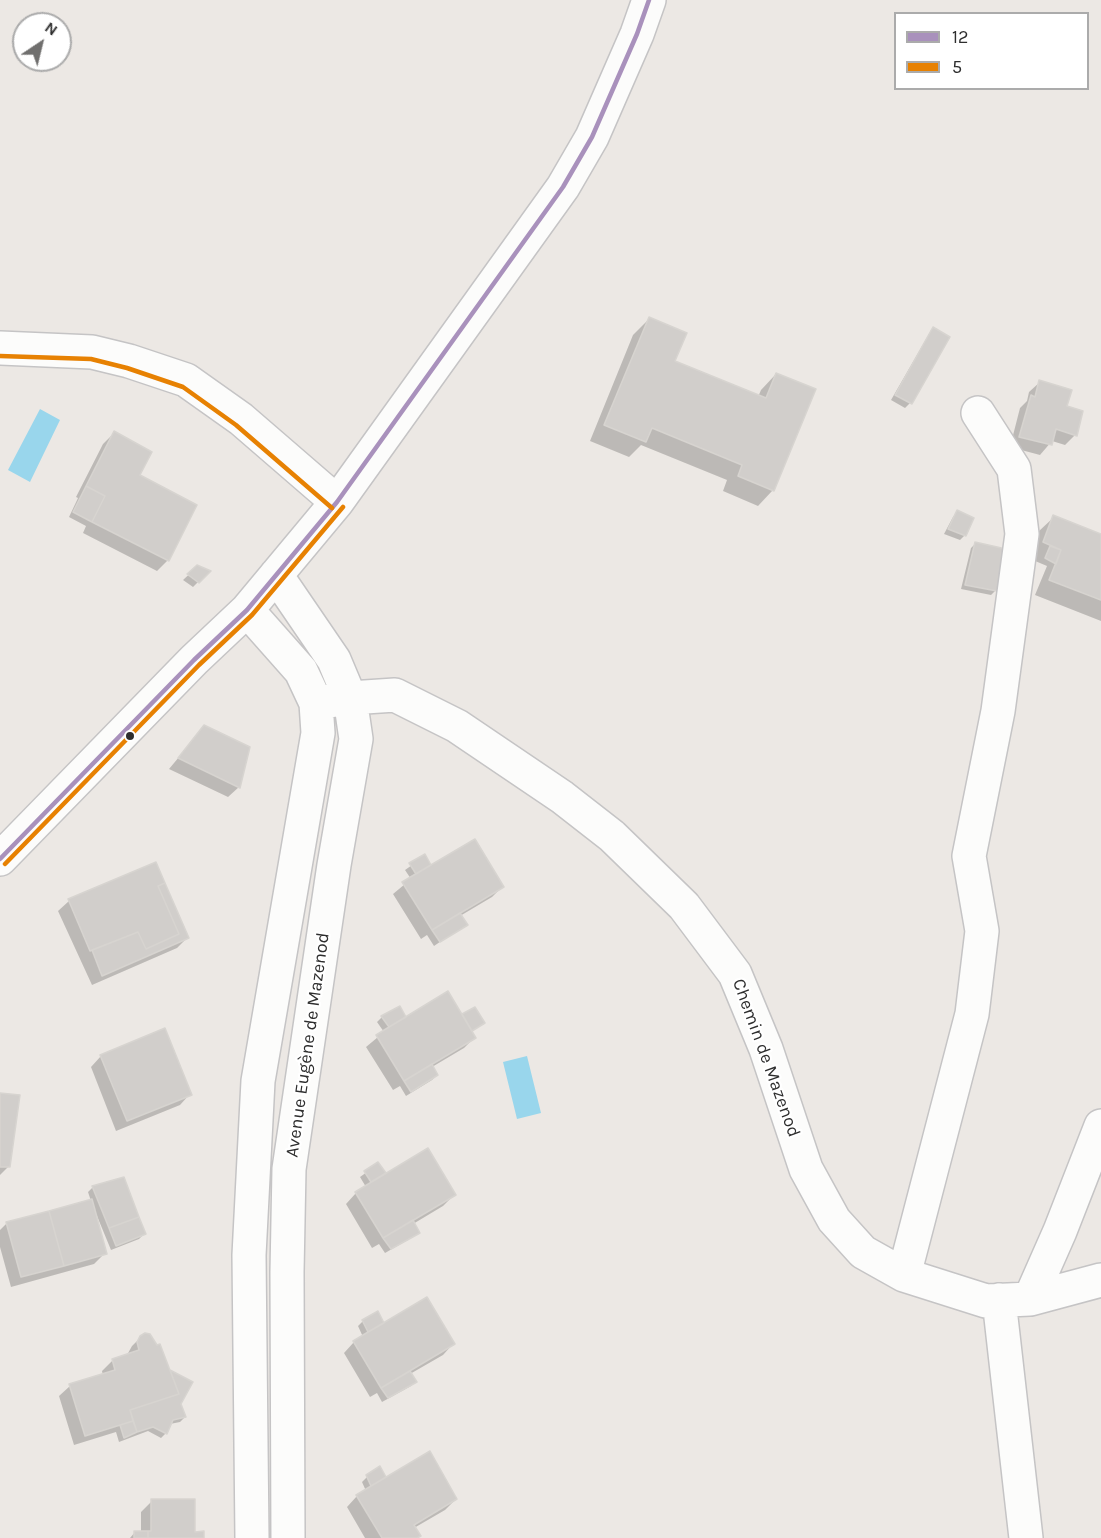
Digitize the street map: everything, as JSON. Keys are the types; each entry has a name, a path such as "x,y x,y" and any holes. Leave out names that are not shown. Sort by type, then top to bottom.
{"street":[{"path":"0,859 194,660 247,610 337,502 562,187 592,137 637,34 649,0"},
{"path":"0,348 92,352 129,361 186,380 241,419 337,502"},
{"path":"904,1275 972,1014 982,930 969,856 998,711 1022,534 1014,469 978,413"},
{"name":"Avenue Eugène de Mazenod","path":"276,575 334,660 350,698 356,739 332,877 289,1169 288,1538"},
{"path":"247,610 301,671 316,703 318,733 258,1081 249,1255 252,1538"},
{"name":"Chemin de Mazenod","path":"316,703 395,695 457,726 562,797 603,830 684,906 735,974 766,1048 806,1169 834,1220 863,1252 904,1275 986,1301 1014,1299 1101,1280"},
{"path":"1026,1538 1014,1299 1060,1231 1101,1126"}],"water":[{"path":"40,409 60,420 30,482 8,470"},
{"path":"527,1056 541,1113 517,1119 503,1062"}],"building":[{"path":"649,317 687,333 675,361 766,398 776,373 816,389 774,491 738,476 742,465 652,428 646,442 604,425"},
{"path":"933,327 950,337 912,404 895,395"},
{"path":"1039,380 1072,390 1067,406 1083,411 1077,436 1056,429 1052,445 1019,437 1031,395 1035,397"},
{"path":"114,431 152,452 140,475 197,505 169,561 92,522 105,496 86,486"},
{"path":"86,486 105,496 92,522 73,512"},
{"path":"957,510 974,518 966,536 948,529"},
{"path":"1053,515 1101,534 1101,600 1049,580 1061,550 1043,542"},
{"path":"975,542 1006,549 997,591 965,585"},
{"path":"1050,546 1061,550 1056,564 1045,558"},
{"path":"197,565 211,571 199,583 187,574"},
{"path":"204,725 250,747 240,788 178,758"},
{"path":"475,839 504,887 432,930 402,882"},
{"path":"425,854 431,865 416,874 409,863"},
{"path":"156,862 165,883 158,886 179,934 146,949 138,932 90,951 68,899"},
{"path":"165,883 189,938 102,976 92,950 138,932 146,949 179,934 158,886"},
{"path":"460,913 468,925 440,942 432,930"},
{"path":"448,991 476,1038 404,1081 376,1035"},
{"path":"400,1006 406,1017 389,1027 381,1016"},
{"path":"475,1007 485,1023 472,1031 462,1014"},
{"path":"165,1028 192,1095 127,1121 100,1055"},
{"path":"432,1064 438,1075 411,1092 404,1081"},
{"path":"0,1093 20,1095 10,1167 0,1167"},
{"path":"428,1148 456,1195 383,1238 355,1192"},
{"path":"378,1162 386,1173 371,1182 364,1171"},
{"path":"124,1177 139,1217 109,1228 92,1186"},
{"path":"92,1199 107,1254 64,1266 49,1211"},
{"path":"49,1211 64,1266 21,1277 6,1222"},
{"path":"139,1217 146,1234 116,1246 109,1228"},
{"path":"413,1220 420,1233 391,1249 383,1238"},
{"path":"427,1297 455,1344 381,1388 353,1341"},
{"path":"378,1311 384,1323 368,1332 362,1320"},
{"path":"145,1333 150,1334 157,1345 160,1344 179,1394 130,1410 133,1421 85,1436 69,1384 115,1370 112,1359 139,1350 137,1342"},
{"path":"170,1370 193,1382 181,1404 186,1417 173,1420 167,1434 153,1427 137,1432 130,1410 179,1394"},
{"path":"410,1371 417,1382 388,1398 381,1388"},
{"path":"133,1421 137,1432 124,1438 120,1425"},
{"path":"430,1451 457,1499 414,1525 421,1536 382,1538 356,1495"},
{"path":"380,1466 386,1477 371,1486 366,1475"},
{"path":"151,1499 195,1499 195,1532 204,1531 204,1538 148,1538 148,1531 151,1531"},
{"path":"134,1531 148,1531 148,1538 134,1538"}],"transit line":[{"name":"12","path":"0,859 194,660 247,610 337,502 563,187 592,137 637,34 649,0"},
{"name":"5","path":"0,356 91,359 127,368 183,387 236,425 332,508"},
{"name":"5","path":"5,864 199,665 252,615 343,507"}]}
